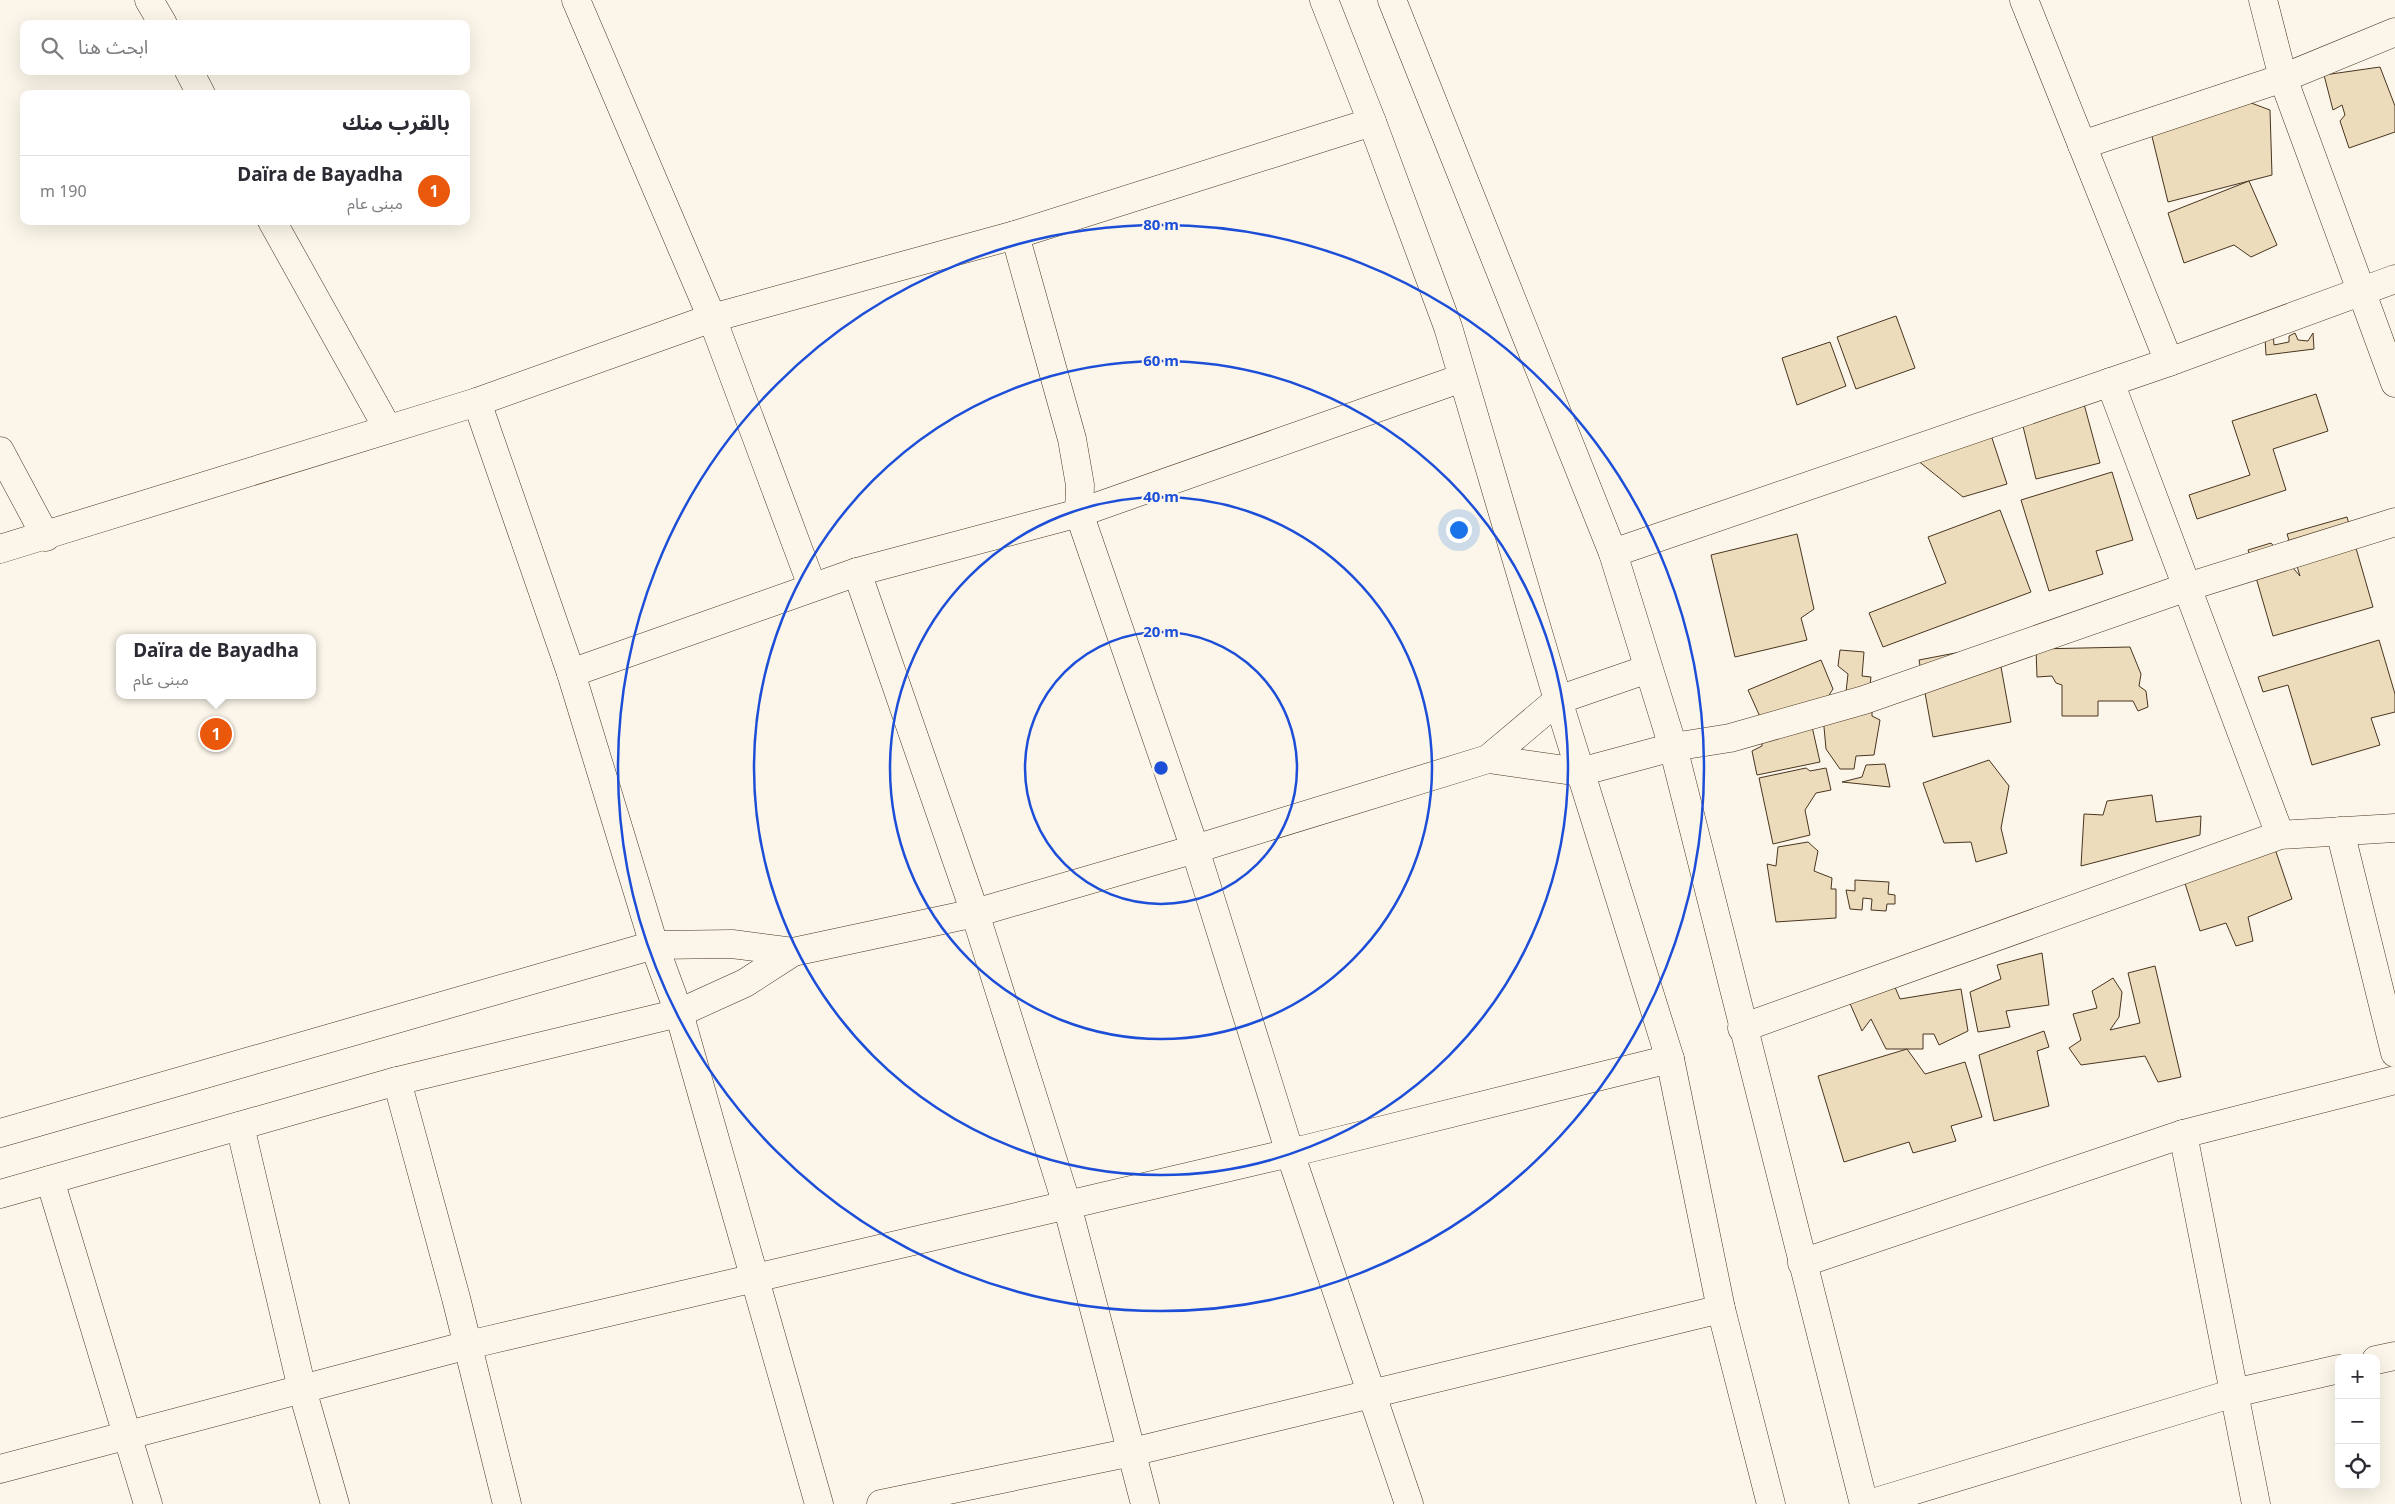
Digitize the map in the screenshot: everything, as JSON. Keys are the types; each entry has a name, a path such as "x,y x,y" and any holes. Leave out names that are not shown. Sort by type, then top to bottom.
{"street":[{"path":"149,0 160,20"},
{"path":"576,0 712,318 812,586"},
{"path":"1324,0 1372,122 1448,328 1558,700 1670,1060 1722,1309 1770,1504"},
{"path":"1392,0 1614,553 1673,747 1742,1028 1864,1504"},
{"path":"2024,0 2169,362"},
{"path":"2263,0 2283,78 2395,383"},
{"path":"2082,145 2283,78 2395,32"},
{"path":"191,75 199,90"},
{"path":"0,549 46,537 477,402 712,318 1015,235 1372,122"},
{"path":"274,225 388,429"},
{"path":"1015,235 1072,439 1080,485 1079,513 1195,849 1290,1153 1409,1504"},
{"path":"1614,553 2169,362 2395,279"},
{"path":"572,673 812,586 857,572 1079,513 1462,378"},
{"path":"2110,382 2280,834"},
{"path":"477,402 572,673 654,945 679,1013 819,1504"},
{"path":"0,450 46,537"},
{"path":"1488,759 1580,772 1673,747 1730,738 1864,700 2187,587 2395,522"},
{"path":"857,572 975,913 1067,1205 1145,1504"},
{"path":"0,1133 654,945 732,944 793,952 975,913 1195,849 1488,759 1558,700 1648,669"},
{"path":"1742,1028 2280,834 2395,828"},
{"path":"2340,831 2395,1053"},
{"path":"0,1194 396,1080 679,1013 745,984 793,952"},
{"path":"0,1468 468,1345 1290,1153 1670,1060"},
{"path":"396,1080 468,1345 507,1504"},
{"path":"1802,1263 2183,1134 2395,1080"},
{"path":"240,1126 302,1389 335,1504"},
{"path":"2183,1134 2256,1504"},
{"path":"50,1180 148,1504"},
{"path":"881,1504 1132,1452 1722,1309"},
{"path":"2380,1359 2395,1356"},
{"path":"1869,1504 2234,1393 2335,1370"}],"building":[{"path":"2380,67 2395,106 2395,132 2349,148 2340,121 2345,115 2342,105 2333,110 2324,75"},
{"path":"2243,100 2270,110 2272,175 2168,202 2146,112"},
{"path":"2249,181 2277,245 2251,257 2234,245 2184,263 2168,213"},
{"path":"1896,316 1915,368 1856,389 1837,337"},
{"path":"2273,333 2274,345 2289,342 2289,336 2295,333 2298,340 2308,341 2313,333 2314,349 2266,355 2265,338"},
{"path":"1830,342 1846,386 1797,405 1782,358"},
{"path":"2078,382 2100,463 2036,479 2017,402"},
{"path":"2316,394 2328,431 2273,449 2286,490 2197,519 2189,495 2250,475 2232,421"},
{"path":"1990,432 2007,484 1963,497 1917,460"},
{"path":"2112,472 2133,540 2096,551 2103,574 2049,591 2021,500"},
{"path":"2000,510 2031,592 1883,647 1869,613 1946,583 1928,537"},
{"path":"2347,517 2373,607 2273,636 2248,550 2271,543 2300,576 2287,534"},
{"path":"1797,534 1814,609 1801,618 1807,640 1735,657 1711,555"},
{"path":"2379,640 2395,694 2395,712 2371,718 2380,745 2312,765 2288,685 2263,692 2258,677"},
{"path":"1997,645 2011,722 1933,737 1919,660"},
{"path":"2130,647 2141,674 2139,686 2146,691 2148,707 2138,711 2133,701 2098,701 2098,716 2062,716 2062,685 2056,683 2052,676 2037,677 2036,649"},
{"path":"1840,650 1864,652 1862,676 1871,677 1869,694 1845,701 1848,674 1838,666"},
{"path":"1821,660 1833,689 1811,722 1820,762 1757,775 1752,751 1762,746 1761,719 1748,690"},
{"path":"1872,704 1872,716 1880,720 1874,755 1856,756 1854,769 1840,769 1826,749 1823,716"},
{"path":"1989,760 2009,786 2001,828 2007,853 1976,862 1971,842 1944,843 1923,783"},
{"path":"1885,764 1890,787 1842,782 1862,777 1866,765"},
{"path":"1806,768 1810,771 1826,768 1831,790 1816,793 1805,810 1810,835 1773,844 1759,778"},
{"path":"2152,795 2156,822 2201,816 2200,835 2081,866 2084,814 2103,815 2107,801"},
{"path":"1808,842 1818,851 1814,871 1832,878 1831,889 1836,889 1836,918 1776,922 1767,864 1776,866 1778,847"},
{"path":"2274,846 2292,899 2248,917 2253,941 2236,946 2226,923 2200,931 2183,877"},
{"path":"1855,880 1889,882 1888,894 1895,895 1895,904 1887,904 1886,911 1871,910 1872,899 1863,898 1862,910 1850,909 1846,890 1855,891"},
{"path":"2042,953 2049,1005 2006,1011 2010,1027 1978,1032 1970,992 2001,979 1997,965"},
{"path":"2155,966 2181,1077 2158,1082 2145,1056 2081,1065 2069,1048 2081,1040 2073,1014 2097,1008 2092,991 2113,978 2122,992 2119,1017 2110,1030 2140,1023 2128,973"},
{"path":"1892,980 1900,999 1961,989 1968,1031 1939,1045 1934,1034 1923,1034 1923,1049 1886,1049 1871,1019 1862,1031 1848,999"},
{"path":"2044,1031 2049,1047 2037,1051 2049,1106 1994,1121 1979,1055"},
{"path":"1907,1049 1925,1074 1965,1062 1982,1117 1951,1126 1956,1141 1913,1153 1909,1142 1844,1162 1818,1076"}],"place":[{"name":"Daïra de Bayadha","path":"216,734"}]}
